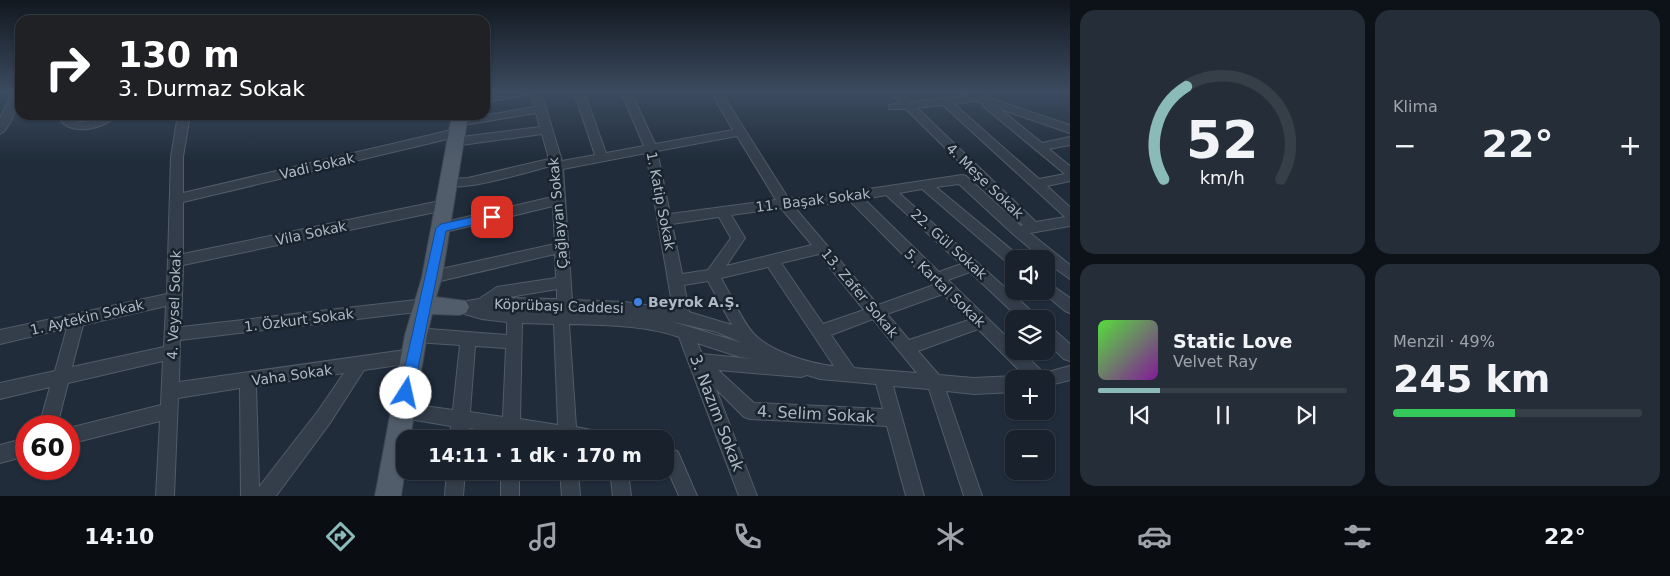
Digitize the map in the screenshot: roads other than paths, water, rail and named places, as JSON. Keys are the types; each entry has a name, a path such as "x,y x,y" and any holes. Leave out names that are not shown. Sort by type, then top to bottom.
{"main road":[{"path":"388,496 416,335 432,277 457,128"},
{"name":"Köprübaşı Caddesi","path":"425,305 458,307"}],"street":[{"path":"0,130 7,115"},
{"path":"457,128 514,115"},
{"name":"Çağlayan Sokak","path":"542,115 557,163 560,200 568,430"},
{"path":"587,115 602,157"},
{"name":"1. Katip Sokak","path":"637,115 652,148 684,323"},
{"name":"13. Zafer Sokak","path":"730,115 784,203 935,384"},
{"name":"4. Meşe Sokak","path":"919,115 1034,228"},
{"path":"961,115 1037,184 1068,222 1018,231"},
{"path":"1003,115 1070,172"},
{"path":"1032,115 1070,129"},
{"path":"66,120 70,124 77,126 101,120"},
{"name":"4. Veysel Sokak","path":"165,496 176,261 177,157 183,120"},
{"path":"457,128 496,138 546,130"},
{"name":"Vadi Sokak","path":"177,198 457,128"},
{"path":"448,183 468,182 557,163 602,157 740,132"},
{"path":"1040,148 1070,141"},
{"path":"1037,184 1070,178"},
{"name":"11. Başak Sokak","path":"664,220 784,203 809,203 962,180 1018,231"},
{"path":"925,185 1005,252"},
{"name":"22. Gül Sokak","path":"888,190 1021,310"},
{"name":"5. Kartal Sokak","path":"853,196 1030,370"},
{"path":"441,228 560,200"},
{"name":"Vila Sokak","path":"176,261 445,205"},
{"path":"712,275 738,238 723,212"},
{"path":"1018,231 1070,273"},
{"path":"432,277 563,247"},
{"path":"676,281 712,275 822,248"},
{"path":"772,261 850,376"},
{"path":"820,332 877,313 972,266"},
{"path":"712,275 748,339"},
{"path":"482,308 497,293 564,282"},
{"path":"1055,294 1070,307"},
{"name":"1. Aytekin Sokak","path":"0,337 174,298"},
{"name":"1. Özkurt Sokak","path":"172,334 425,305"},
{"name":"Köprübaşı Caddesi","path":"458,307 563,312 640,322 684,323 748,339 770,354"},
{"name":"Köprübaşı Caddesi","path":"482,308 515,316 563,312"},
{"path":"511,430 515,316"},
{"path":"51,415 77,320"},
{"path":"906,348 981,322"},
{"name":"Köprübaşı Caddesi","path":"684,323 740,350 770,354 820,372 935,384 974,386 1005,384"},
{"name":"3. Nazım Sokak","path":"684,323 748,496"},
{"path":"416,335 514,342"},
{"path":"460,430 468,339"},
{"path":"1055,340 1070,354"},
{"path":"0,391 172,352"},
{"name":"Vaha Sokak","path":"171,391 358,366 412,356"},
{"path":"697,361 820,372"},
{"name":"4. Selim Sokak","path":"697,361 750,411 893,418"},
{"path":"264,496 324,417 358,366"},
{"path":"1055,377 1070,373"},
{"path":"883,379 915,496"},
{"path":"248,380 250,496"},
{"path":"935,384 973,496"},
{"path":"80,433 169,411"},
{"path":"403,411 461,419 503,430"},
{"path":"0,454 15,450"},
{"path":"674,468 688,496"},
{"path":"454,496 455,480"},
{"path":"510,480 510,496"},
{"path":"569,480 570,496"},
{"path":"619,480 622,496"}],"place":[{"name":"Beyrok A.Ş.","path":"638,302"}]}
